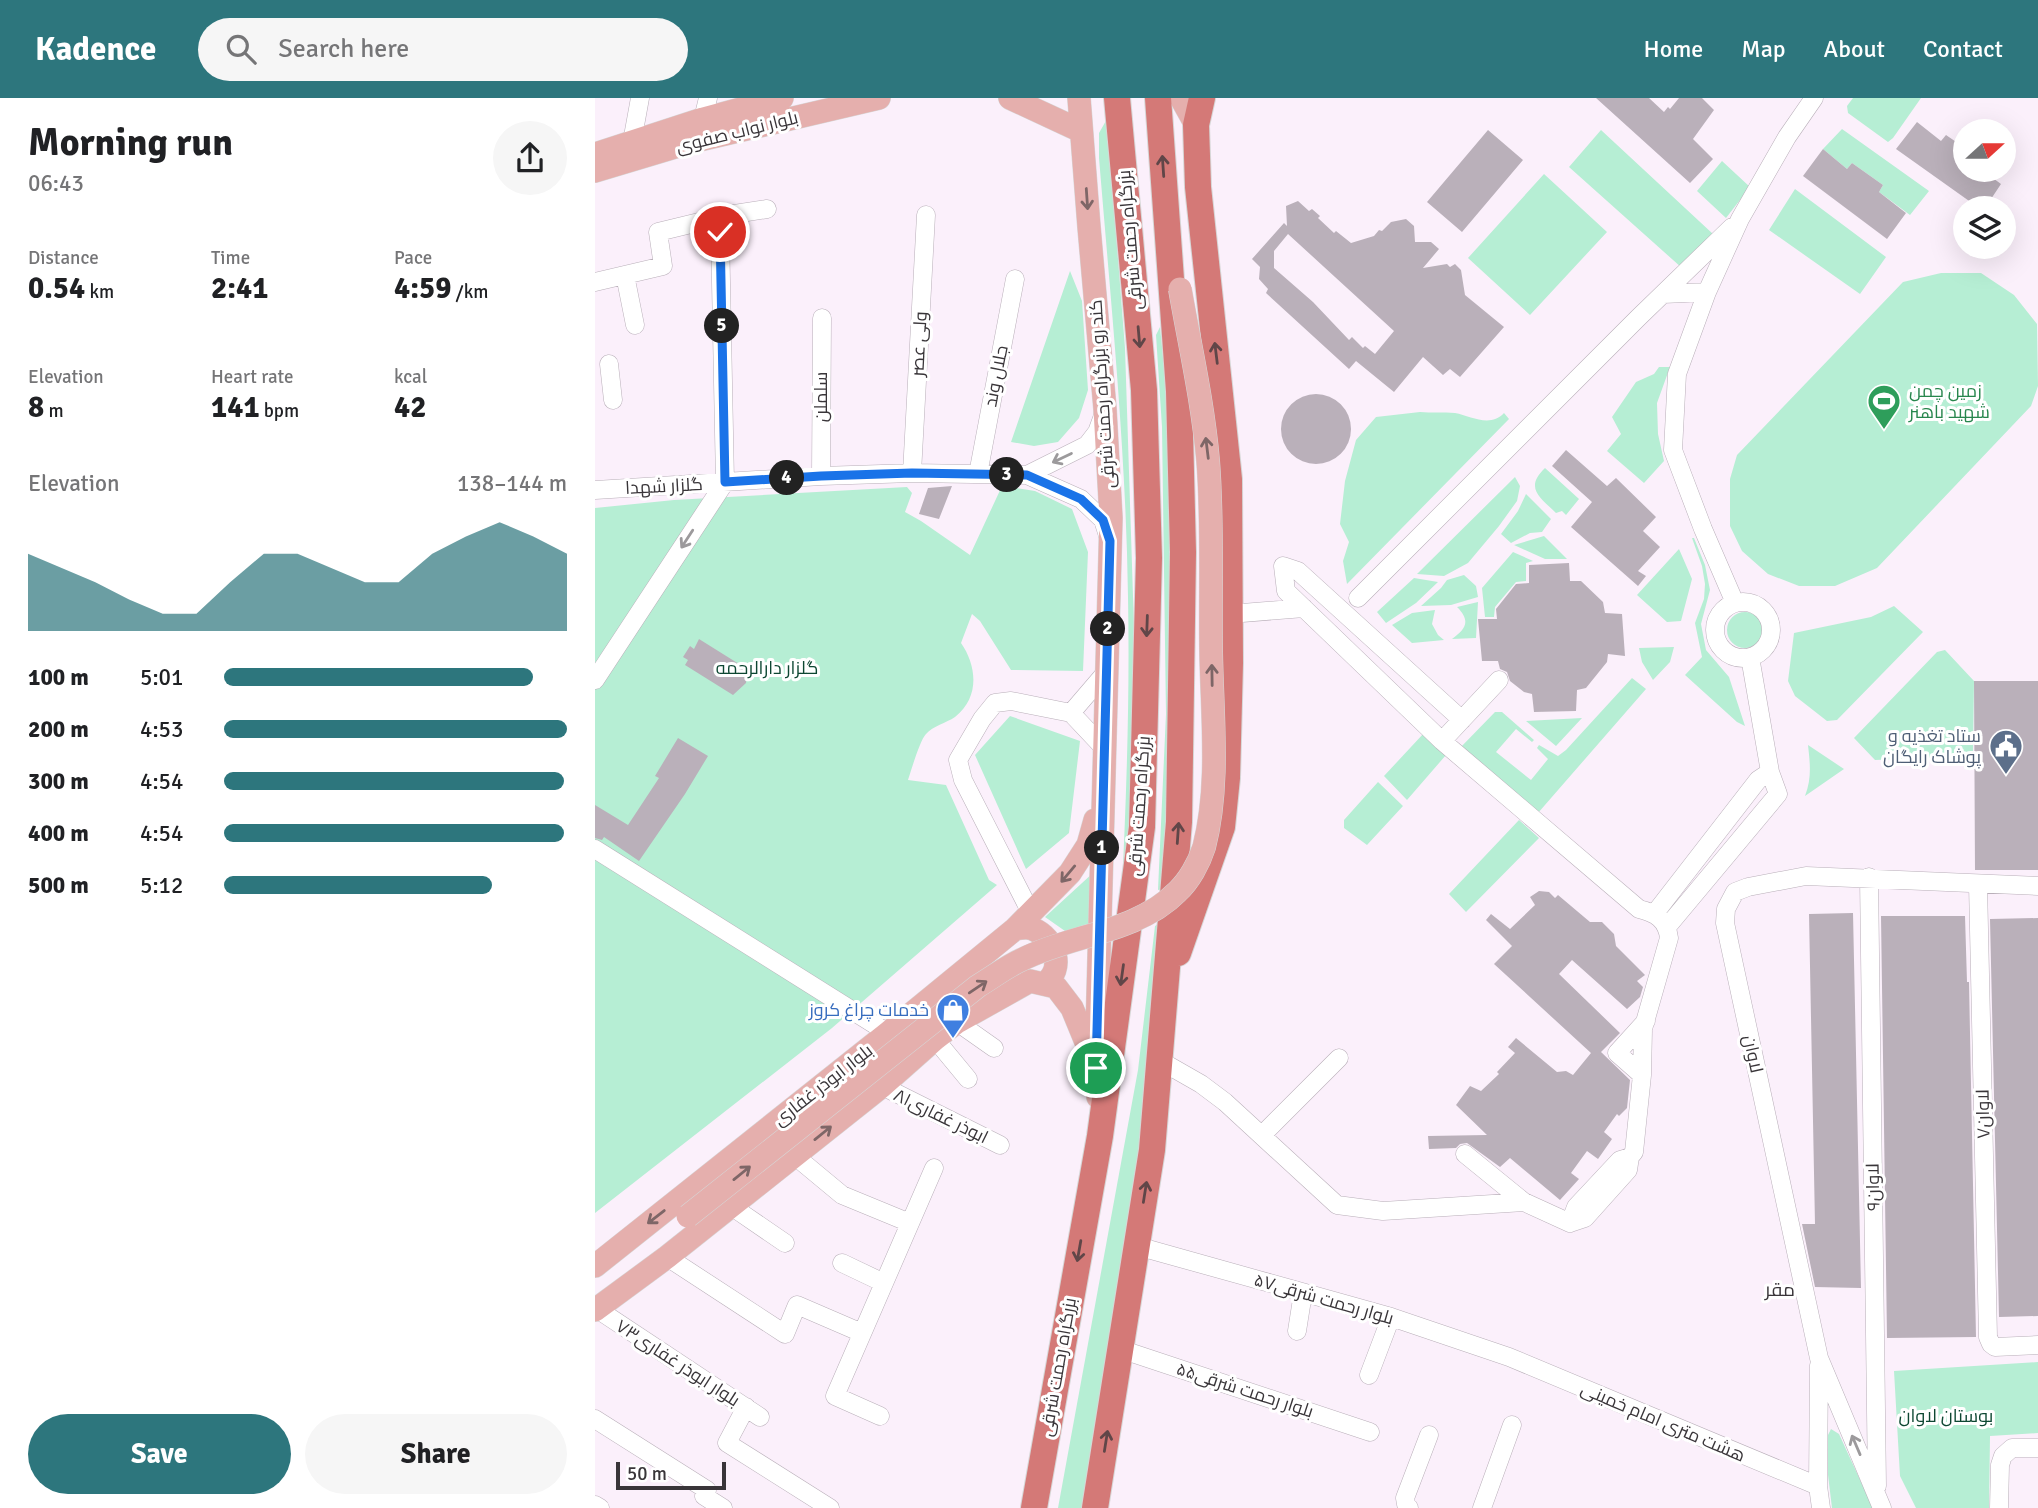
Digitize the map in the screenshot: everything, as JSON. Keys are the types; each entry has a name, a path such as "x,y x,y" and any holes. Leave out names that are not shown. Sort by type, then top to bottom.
{"highway":[{"name":"بزرگراه رحمت شرقی","path":"1034,1508 1100,1136 1142,827 1149,558 1144,390 1117,98"},
{"name":"بزرگراه رحمت شرقی","path":"1095,1508 1152,1150 1179,822 1183,552 1179,391 1158,98"},
{"path":"1164,999 1185,930 1222,827 1227,778 1229,478 1198,187 1196,125 1202,98"}],"main road":[{"name":"بلوار نواب صفوی","path":"595,154 632,142 706,109 880,98"},
{"path":"1010,98 1081,131 1096,98"},
{"name":"کند رو بزرگراه رحمت شرقی","path":"1079,98 1105,409 1110,541 1096,1068"},
{"path":"1181,98 1196,125"},
{"name":"بلوار نواب صفوی","path":"595,171 695,141 779,103"},
{"path":"670,1255 688,1216 978,986 1023,959 1116,927 1157,909 1178,891 1196,865 1203,849 1211,806 1213,762 1212,548 1208,461 1166,219"},
{"name":"بلوار ابوذر غفاری","path":"595,1266 888,1033 1023,921 1070,873 1088,845 1103,790"},
{"path":"1023,921 1046,938 1052,948 1057,970 1052,979 1044,984"},
{"name":"بلوار ابوذر غفاری","path":"596,1310 795,1156 957,1022 1030,981 1044,984"},
{"path":"1044,984 1056,988 1072,1008 1096,1068 1100,1136"}],"street":[{"path":"632,142 640,98"},
{"path":"1735,603 1672,450 1677,374 1706,292 1740,219 1787,137 1814,98"},
{"path":"595,282 663,265 658,232 728,215 767,209"},
{"name":"ولی عصر","path":"912,473 926,215"},
{"path":"1358,598 1740,219"},
{"path":"595,680 725,482 720,232"},
{"path":"625,275 635,325"},
{"name":"جلال وند","path":"978,474 1015,279"},
{"path":"1663,293 1706,292"},
{"name":"سلملن","path":"821,476 822,318"},
{"path":"606,390 609,364"},
{"name":"گلزار شهدا","path":"1027,475 1087,445 1097,432 1105,409"},
{"name":"گلزار شهدا","path":"595,490 821,476 912,473 1027,475 1081,499 1103,520 1110,541"},
{"path":"1462,720 1298,571 1283,566 1286,591 1443,741 1639,909 1655,913 1667,927 1668,938 1643,1029 1635,1152 1630,1157 1628,1170 1585,1218 1570,1223 1524,1202 1465,1154"},
{"path":"1735,603 1753,603 1766,614 1770,622 1771,631 1765,647 1750,657 1731,654 1723,649 1718,641 1717,622 1721,614 1735,603"},
{"path":"1230,614 1304,608"},
{"path":"1667,927 1778,794 1770,772 1750,657"},
{"path":"1071,713 1107,671"},
{"path":"1443,741 1499,680"},
{"path":"1023,921 963,780 958,760 982,719 995,703 1011,701 1071,713 1104,748"},
{"path":"1655,913 1758,780 1770,772"},
{"path":"595,849 888,1033"},
{"name":"لاوان","path":"1879,1502 1819,1358 1725,923 1726,909 1735,892 1806,876 2038,886"},
{"name":"۹لاوان","path":"1869,877 1879,1502"},
{"name":"۷لاوان","path":"1978,884 1988,1337 1995,1347 2038,1345"},
{"path":"1642,1075 1616,1053 1646,1020"},
{"path":"957,1022 994,1048"},
{"path":"935,1039 968,1079"},
{"path":"1262,1135 1339,1058"},
{"path":"1159,1060 1202,1084 1225,1102 1337,1205 1383,1211 1524,1202"},
{"name":"۸۱ابوذر غفاری","path":"882,1086 1000,1145"},
{"path":"795,1156 842,1195 910,1223"},
{"path":"880,1416 835,1396 934,1168"},
{"path":"731,1206 785,1243"},
{"name":"۵۷بلوار رحمت شرقی","path":"1137,1246 1391,1317 1509,1357"},
{"path":"670,1255 785,1334 797,1305 862,1333"},
{"path":"842,1263 884,1283"},
{"path":"1297,1331 1303,1293"},
{"name":"بلوار ابوذر غفاری۷۳","path":"596,1310 753,1412 727,1443 830,1508"},
{"path":"1369,1375 1391,1317"},
{"name":"بلوار رحمت شرقی۵۵","path":"1120,1349 1370,1432"},
{"name":"هشت متری امام خمینی","path":"1509,1357 1818,1486"},
{"path":"1819,1358 1818,1486 1821,1508"},
{"path":"595,1419 707,1490 704,1496 723,1508"},
{"path":"1482,1508 1512,1425"},
{"path":"1407,1506 1405,1498 1429,1434"},
{"path":"1999,1508 2000,1465 2003,1456 2012,1448 2038,1448"},
{"path":"595,1504 600,1508"}],"green space":[{"path":"1853,98 1921,98 1888,142 1848,113 1847,106"},
{"path":"1107,119 1125,348 1136,689 1129,869 1121,910 1127,754 1128,597 1121,432 1099,158 1099,133"},
{"path":"1842,129 1929,191 1910,215 1879,192 1883,185 1852,163 1847,169 1823,149"},
{"path":"1601,130 1713,234 1682,268 1569,167"},
{"path":"1722,161 1750,187 1726,218 1697,191"},
{"path":"1544,174 1607,232 1530,315 1468,258"},
{"path":"1795,189 1886,257 1860,294 1769,230"},
{"path":"1070,271 1082,301 1088,390 1079,418 1058,442 1034,446 1011,442"},
{"name":"زمین چمن شهید باهنر","path":"1941,273 1981,273 2014,295 2037,324 2038,386 2031,406 1877,568 1835,586 1799,586 1768,574 1742,551 1730,526 1730,479 1737,455 1903,282"},
{"path":"1160,327 1172,446 1166,888 1158,890 1166,714 1162,427 1156,335"},
{"path":"1659,367 1670,367 1657,403 1658,434 1664,461 1644,483 1607,451 1621,434 1612,417 1636,382 1654,374"},
{"path":"1420,412 1455,413 1487,420 1493,420 1504,413 1509,419 1347,584 1343,561 1349,542 1340,524 1345,481 1356,440 1376,417"},
{"path":"1545,468 1579,499 1566,515 1562,511 1556,513 1537,492 1536,481"},
{"path":"1515,477 1520,486 1517,501 1468,563 1444,576 1417,574"},
{"name":"گلزار دارالرحمه","path":"1002,486 1035,491 1072,509 1088,552 1083,671 1011,670 980,621 972,614 961,643 973,671 969,700 955,717 926,734 908,780 946,785 989,880 997,885 832,1028 595,1213 595,508 674,500 907,487 912,493 905,512 970,555"},
{"path":"1526,494 1551,519 1542,532 1530,533 1511,543 1501,534 1518,511"},
{"path":"1544,536 1567,559 1545,559 1514,545"},
{"path":"1692,538 1705,565 1710,590 1701,624 1706,650 1729,677 1745,726 1737,722 1685,675 1702,657 1695,623 1704,599 1705,584"},
{"path":"1679,549 1692,579 1681,621 1667,622 1637,595"},
{"path":"1513,552 1533,561 1526,563 1526,581 1516,582 1495,607 1494,617 1485,617 1482,588"},
{"path":"1464,575 1476,586 1478,597 1451,605 1421,606 1447,580"},
{"path":"1414,578 1438,582 1416,603 1386,623 1377,612"},
{"path":"1478,602 1476,638 1452,639 1461,632 1465,624 1464,616 1457,607"},
{"path":"1894,606 1923,632 1837,720 1827,721 1795,696 1788,681 1794,633 1871,617"},
{"path":"1435,610 1432,624 1444,640 1412,643 1392,625 1412,613"},
{"path":"1745,612 1757,618 1763,630 1757,642 1745,648 1733,642 1727,630 1733,618"},
{"path":"1674,647 1670,662 1653,680 1642,662 1639,648"},
{"path":"1945,650 1974,681 1973,756 1875,760 1854,738 1937,652"},
{"path":"1632,678 1646,689 1538,813 1459,749 1495,712 1502,712 1534,740 1532,742 1516,729 1496,752 1531,780 1548,759 1537,748 1539,745 1558,756"},
{"path":"1010,716 1080,741 1069,833 1026,869 975,755"},
{"path":"1582,718 1556,746 1526,721"},
{"path":"1424,733 1446,755 1407,800 1384,776"},
{"path":"1808,745 1844,769 1805,796 1810,777"},
{"path":"1378,782 1403,806 1367,845 1344,828 1344,820"},
{"path":"1519,820 1539,838 1466,912 1449,894"},
{"path":"1094,872 1091,923 1065,931 1045,917"},
{"path":"1165,919 1137,1166 1083,1508 1058,1508 1138,1070 1155,926"},
{"name":"بوستان لاوان","path":"2038,1362 2038,1433 1990,1436 1989,1508 1916,1508 1900,1476 1894,1371"},
{"path":"1831,1429 1839,1434 1873,1508 1832,1508 1828,1475 1828,1435"}],"building":[{"path":"1596,98 1649,98 1664,112 1679,98 1702,98 1714,110 1693,139 1713,159 1690,183"},
{"path":"1917,122 1941,141 1946,135 1953,140 1953,182 2001,184 1993,196 1962,196 1896,149"},
{"path":"1488,130 1523,160 1462,232 1427,202"},
{"path":"1823,149 1847,169 1852,163 1883,185 1879,192 1906,213 1887,239 1803,176"},
{"path":"1298,201 1320,216 1318,218 1334,233 1336,231 1351,243 1374,236 1391,222 1406,219 1414,226 1415,242 1431,242 1439,249 1423,268 1447,264 1450,267 1455,264 1461,270 1465,295 1504,327 1460,377 1450,369 1443,375 1423,357 1394,392 1356,361 1349,369 1266,293 1268,289 1259,279 1260,267 1252,259 1284,223 1287,226 1286,206","holes":["1288,234 1394,331 1375,354 1365,346 1363,348 1352,337 1349,340 1313,302 1274,268 1274,251"]},
{"path":"1316,394 1335,400 1345,410 1351,429 1345,448 1335,458 1316,464 1297,458 1287,448 1281,429 1287,410 1297,400"},
{"path":"1566,450 1607,486 1616,478 1656,517 1643,531 1660,547 1638,571 1646,576 1638,586 1571,527 1592,502 1552,466"},
{"path":"952,486 939,519 919,514 928,488"},
{"path":"1569,563 1570,581 1581,581 1603,602 1605,613 1622,614 1625,656 1608,654 1607,662 1586,688 1577,690 1576,711 1534,712 1532,694 1524,692 1510,681 1507,672 1500,669 1498,661 1482,661 1478,619 1497,619 1496,609 1516,584 1529,583 1529,565"},
{"path":"699,639 747,669 746,683 733,695 685,665 688,660 683,657 690,646 694,649"},
{"name":"ستاد تغذیه و پوشاک رایگان","path":"1974,681 2038,681 2038,870 1975,870"},
{"path":"678,738 708,756 639,861 604,837 602,840 595,838 595,805 628,825 659,778 655,776"},
{"path":"1539,891 1549,892 1555,898 1558,895 1590,922 1602,922 1614,934 1616,946 1645,975 1637,981 1643,987 1640,997 1627,1009 1572,960 1559,974 1620,1033 1601,1052 1630,1080 1627,1108 1619,1116 1617,1114 1604,1132 1612,1139 1598,1159 1587,1151 1571,1173 1579,1179 1560,1200 1510,1158 1500,1167 1467,1143 1456,1148 1429,1149 1428,1136 1487,1135 1456,1105 1470,1086 1481,1091 1499,1074 1497,1072 1515,1053 1508,1047 1516,1038 1557,1072 1566,1071 1573,1075 1591,1053 1494,964 1512,946 1486,920 1491,914 1510,929 1535,905 1530,897"},
{"path":"1853,913 1861,1288 1815,1287 1802,1224 1815,1224 1809,914"},
{"path":"1881,916 1965,916 1969,982 1976,1337 1887,1338"},
{"path":"2038,918 2038,1316 1999,1317 1990,919"}],"place":[{"name":"زمین چمن شهید باهنر","path":"1884,431"},
{"name":"ستاد تغذیه و پوشاک رایگان","path":"2006,776"},
{"name":"خدمات چراغ کروز","path":"953,1040"}],"district":[{"name":"مقر","path":"1780,1290"}],"route":[{"path":"720,232 725,482 912,473 1027,475 1081,499 1103,520 1110,541 1096,1068"}]}
